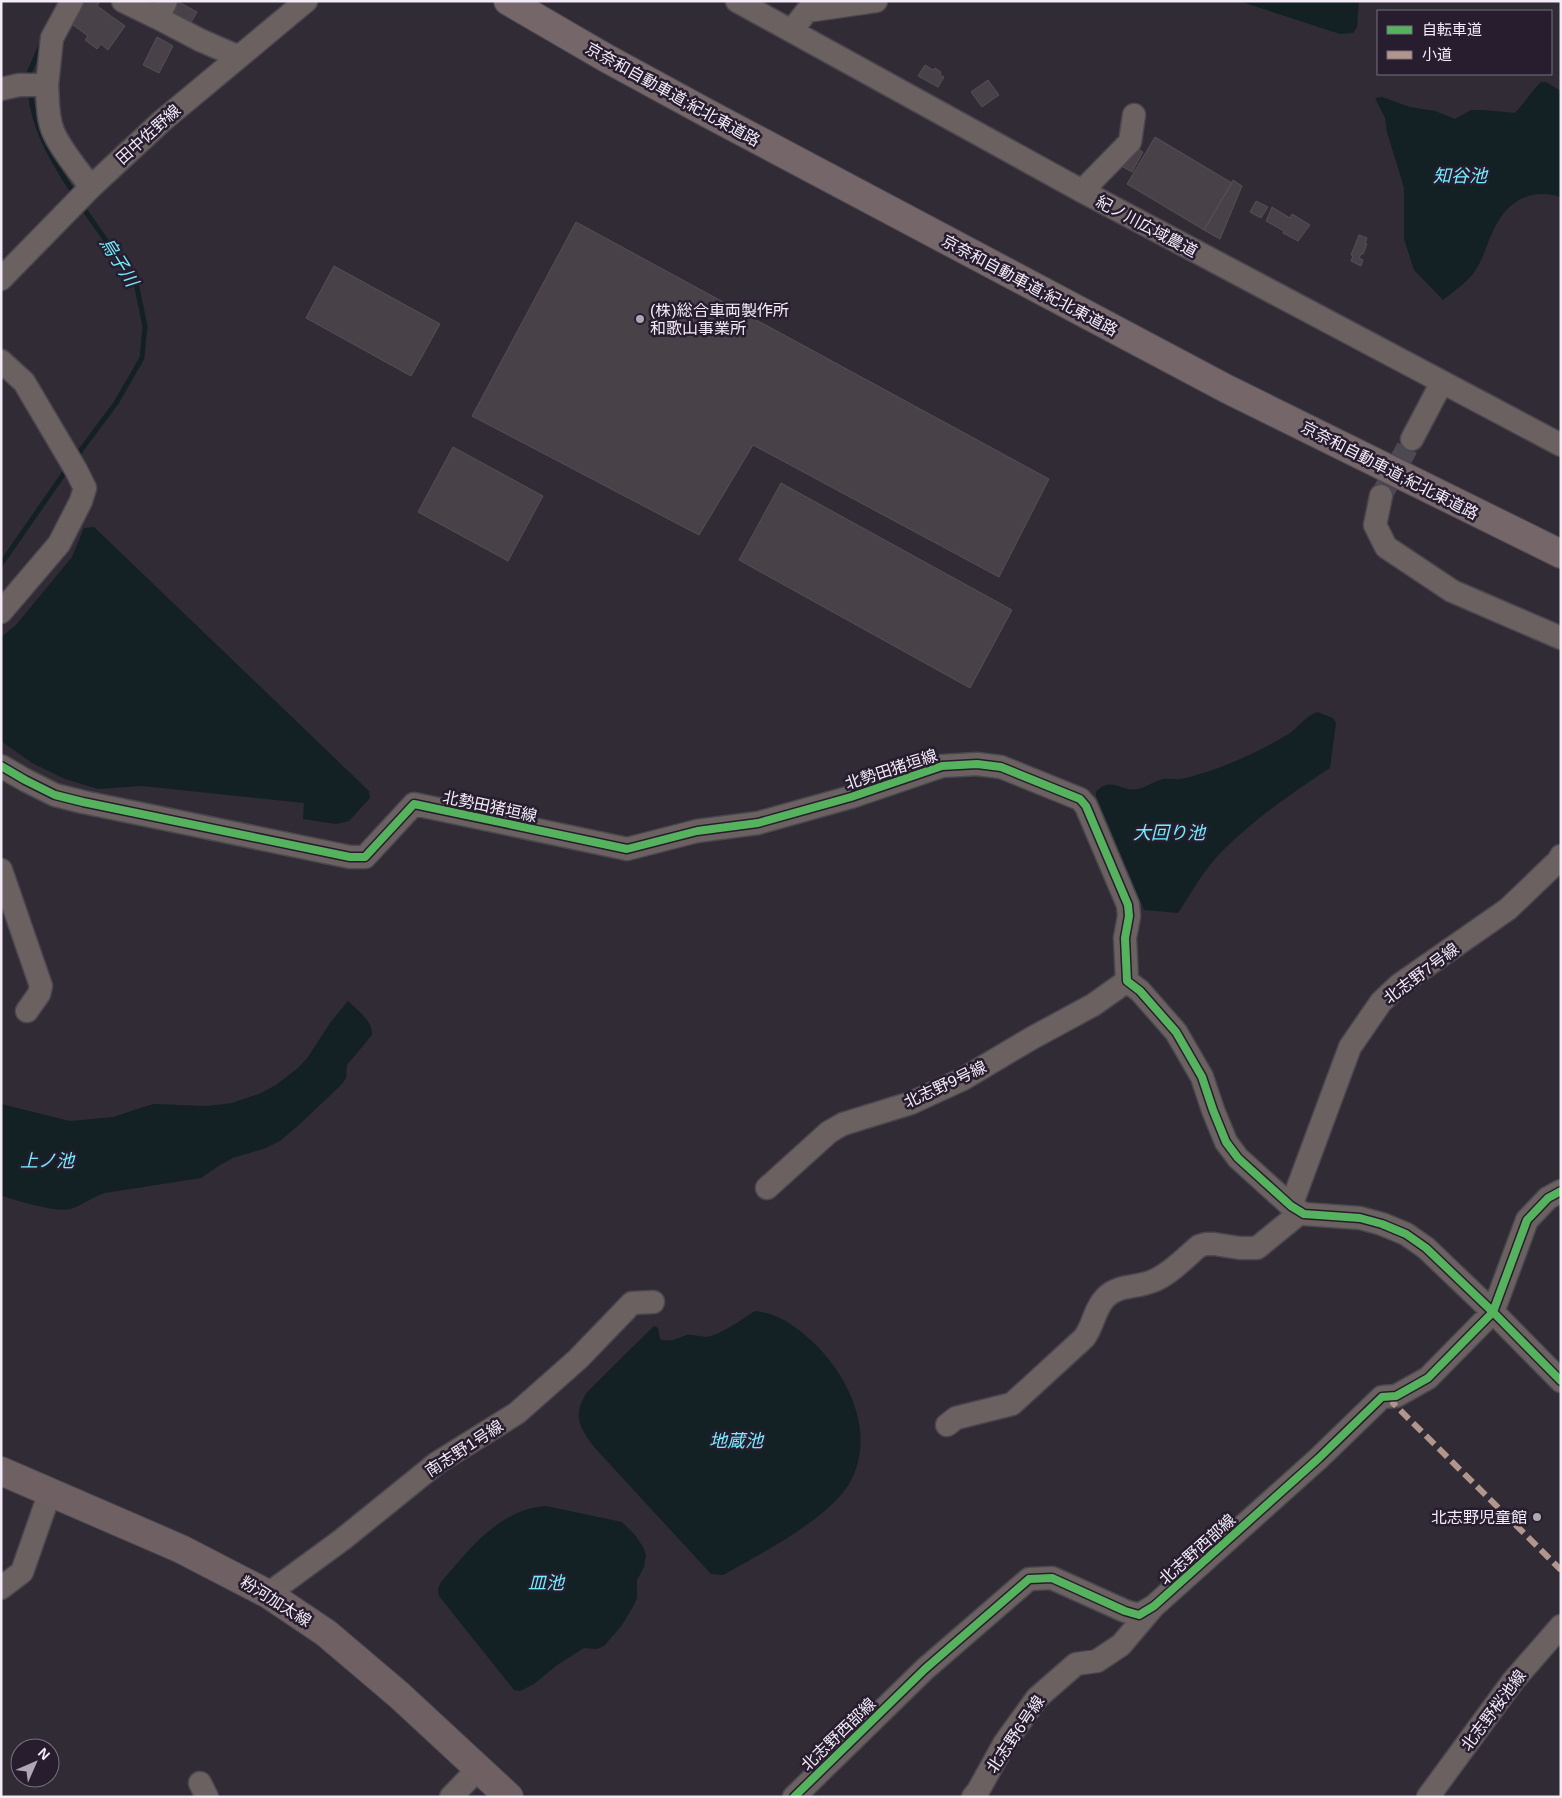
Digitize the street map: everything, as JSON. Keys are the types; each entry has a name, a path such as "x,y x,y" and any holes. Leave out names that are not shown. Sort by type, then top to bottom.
{"highway":[{"name":"京奈和自動車道;紀北東道路","path":"508,1 606,58 707,113 1218,384 1561,554"}],"main road":[{"name":"粉河加太線","path":"1,1471 181,1549 268,1594 326,1633 399,1695 509,1797"}],"street":[{"path":"72,1 27,86 49,118 54,132 80,174 83,194"},
{"path":"123,1 133,8 162,10 200,40 239,57"},
{"name":"田中佐野線","path":"1,279 83,194 162,121 306,1"},
{"name":"紀ノ川広域農道","path":"737,1 1082,191 1561,445"},
{"path":"792,30 807,11 876,1"},
{"path":"1082,191 1130,142 1134,115"},
{"path":"1,361 24,382 85,488 81,501 59,544 1,612"},
{"path":"1412,439 1442,382"},
{"path":"1381,496 1375,525 1386,547 1452,591 1561,638"},
{"name":"北勢田猪垣線","path":"1,766 55,795 350,858 365,857 414,804 627,849 697,831 758,823 851,797 942,766 976,764 1001,767 1080,799 1086,806 1128,906 1126,981"},
{"name":"北志野7号線","path":"1296,1209 1350,1047 1381,1002 1400,985 1508,909 1561,856"},
{"path":"1,870 41,986 39,994 27,1011"},
{"path":"1126,981 1140,991 1176,1032 1202,1077 1212,1110 1226,1142 1238,1158 1296,1209 1318,1215 1360,1218 1382,1224 1406,1234 1426,1248 1561,1381"},
{"name":"北志野9号線","path":"767,1188 829,1132 843,1124 911,1103 962,1080 1032,1038 1093,1005 1126,981"},
{"name":"北志野西部線","path":"794,1797 925,1669 1029,1579 1052,1578 1125,1611 1139,1615 1154,1606 1319,1458 1382,1397 1396,1396 1428,1378 1493,1312 1527,1220 1548,1198 1561,1191"},
{"path":"947,1424 956,1418 1012,1404 1084,1338 1090,1330 1095,1312 1100,1304 1114,1291 1150,1282 1160,1277 1199,1246 1206,1244 1257,1248 1296,1209"},
{"name":"南志野1号線","path":"268,1594 343,1539 437,1463 517,1413 578,1359 632,1303 654,1302"},
{"path":"1,1588 22,1572 50,1492"},
{"name":"北志野6号線","path":"973,1797 1004,1744 1037,1698 1076,1664 1097,1661 1121,1645 1154,1606"},
{"name":"北志野桜池線","path":"1428,1797 1513,1681 1561,1626"},
{"path":"450,1797 479,1768"}],"water":[{"path":"1239,1 1359,1 1357,27 1353,33 1340,34"},
{"name":"知谷池","path":"1541,82 1546,82 1561,91 1561,197 1541,194 1532,195 1515,202 1508,208 1496,225 1475,271 1464,283 1443,300 1414,270 1404,239 1404,188 1387,132 1385,118 1375,98 1382,97 1410,107 1435,111 1455,119 1471,110 1515,113"},
{"path":"94,527 369,791 370,798 349,821 336,824 303,819 304,803 142,786 98,789 65,779 32,763 1,741 1,637 15,626 72,557 84,528"},
{"name":"大回り池","path":"1317,712 1333,718 1336,723 1330,768 1241,833 1215,859 1178,913 1144,910 1096,796 1096,792 1107,785 1132,790 1138,789 1163,779 1181,779 1222,767 1262,749 1287,735 1309,716"},
{"name":"上ノ池","path":"348,1001 367,1020 372,1030 372,1035 347,1065 346,1078 342,1084 280,1141 266,1148 233,1158 201,1178 105,1193 70,1209 46,1208 1,1196 1,1104 70,1121 113,1117 153,1104 207,1106 232,1103 261,1093 276,1085 298,1068"},
{"name":"地蔵池","path":"755,1311 772,1315 794,1326 814,1343 839,1373 856,1409 860,1428 857,1466 849,1484 839,1497 809,1523 723,1575 711,1574 594,1447 581,1427 579,1421 580,1408 587,1392 654,1326 658,1328 660,1339 664,1340 687,1335 706,1337 725,1330"},
{"name":"皿池","path":"546,1506 622,1522 635,1535 646,1555 644,1567 637,1580 637,1598 634,1605 622,1625 604,1646 597,1649 584,1648 557,1665 534,1684 520,1691 514,1690 439,1596 438,1589 441,1582 486,1533 514,1515 529,1509"}],"building":[{"path":"79,1 100,1 97,6 125,26 108,50 101,44 97,49 85,40 88,36 68,21"},
{"path":"177,1 197,12 189,26 168,15"},
{"path":"157,37 173,46 159,73 143,65"},
{"path":"925,65 933,70 935,68 944,77 938,87 918,76"},
{"path":"988,80 999,95 982,107 971,92"},
{"path":"1155,137 1232,183 1204,230 1127,184"},
{"path":"1134,147 1143,152 1132,172 1123,167"},
{"path":"1233,180 1242,186 1220,239 1204,230"},
{"path":"1256,201 1268,207 1261,218 1250,212"},
{"path":"1272,207 1290,218 1292,214 1310,225 1298,241 1266,221"},
{"name":"(株)総合車両製作所 和歌山事業所","path":"576,222 1049,479 999,577 753,445 699,535 472,416"},
{"path":"1359,235 1367,238 1363,254 1359,258 1363,260 1361,266 1351,261 1353,256 1351,255"},
{"path":"334,266 440,324 411,376 306,318"},
{"path":"453,447 543,496 508,561 418,512"},
{"path":"781,483 1012,610 970,688 739,560"}],"waterway":[{"name":"烏子川","path":"29,79 29,73 42,43"},
{"name":"烏子川","path":"30,90 35,118 40,132 52,158 75,195"},
{"name":"烏子川","path":"75,458 116,403 142,358 145,326 136,283 81,205"},
{"name":"烏子川","path":"1,564 67,469"}],"tunnel":[{"path":"1381,496 1412,439"}],"marked path":[{"path":"1396,1396 1393,1403 1561,1570"}],"cycle path":[{"path":"1,766 55,795 350,857 365,857 414,804 627,849 697,831 758,823 851,797 942,766 977,764 1001,767 1080,799 1086,806 1128,905 1129,916 1125,938 1127,981 1140,991 1176,1032 1202,1077 1226,1142 1238,1158 1291,1206 1304,1214 1360,1218 1382,1224 1406,1234 1426,1248 1561,1381"},
{"path":"794,1797 925,1669 1029,1579 1052,1578 1125,1611 1139,1615 1154,1606 1319,1458 1382,1397 1396,1396 1428,1378 1493,1312 1527,1220 1548,1198 1561,1191"}],"place":[{"name":"(株)総合車両製作所 和歌山事業所","path":"640,319"},
{"name":"北志野児童館","path":"1537,1517"}]}
